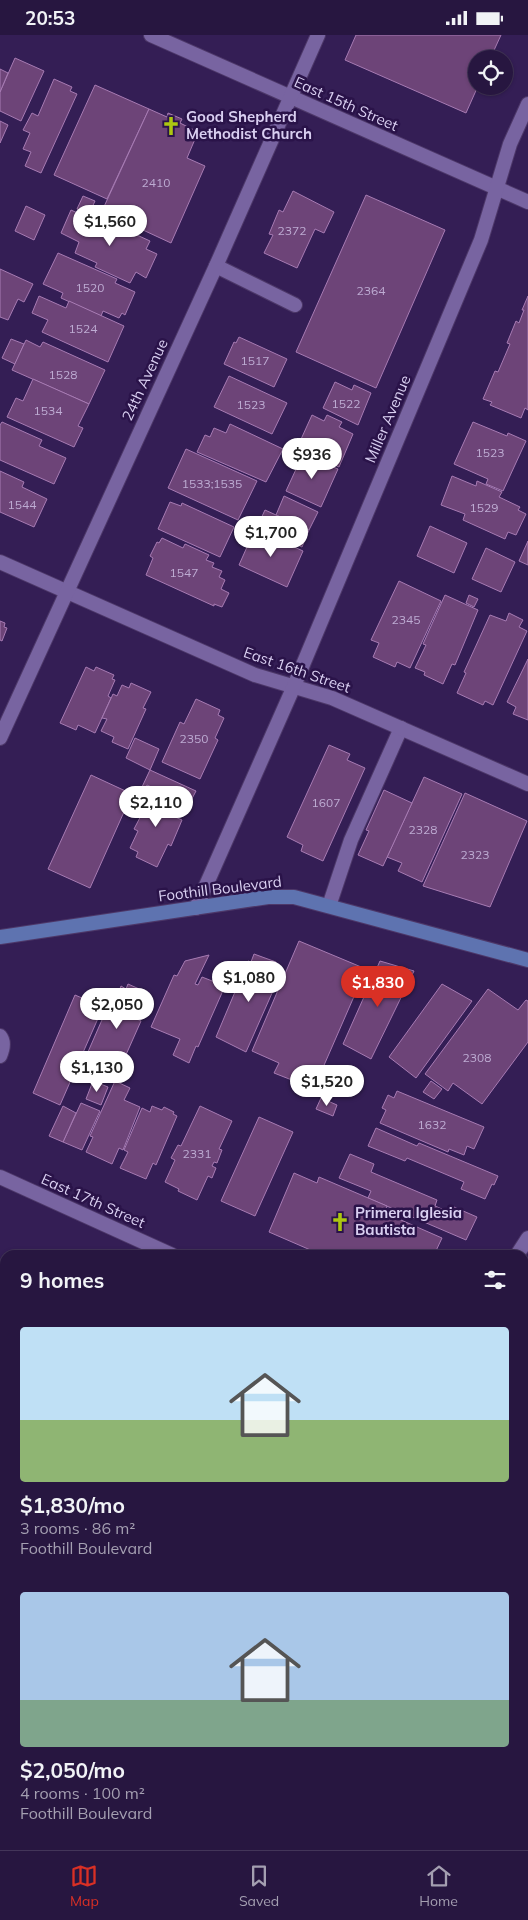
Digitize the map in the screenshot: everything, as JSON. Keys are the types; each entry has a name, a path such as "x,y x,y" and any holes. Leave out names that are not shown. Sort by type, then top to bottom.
{"main road":[{"name":"Foothill Boulevard","path":"0,937 268,897 294,897 528,960"}],"street":[{"name":"East 15th Street","path":"151,35 528,202"},
{"name":"24th Avenue","path":"0,738 216,266 318,35"},
{"name":"Miller Avenue","path":"196,908 294,686 481,241 510,144 528,104"},
{"path":"216,266 295,305"},
{"name":"East 16th Street","path":"0,562 66,593 255,675 332,698 528,784"},
{"path":"329,906 351,840 400,728"},
{"path":"0,1036 3,1049 0,1055"},
{"name":"East 17th Street","path":"0,1177 161,1250"},
{"path":"520,1250 528,1238"}],"building":[{"path":"356,35 501,35 494,50 468,50 468,95 474,95 466,113 345,60"},
{"path":"15,58 44,71 21,121 0,111 0,92"},
{"path":"0,69 8,73 0,92"},
{"path":"54,79 72,87 70,91 77,94 41,173 25,166 31,152 23,149 30,133 23,130 32,113 38,116"},
{"path":"95,85 149,109 107,199 54,175"},
{"path":"149,109 167,117 168,113 182,119 180,123 198,132 187,158 205,166 171,243 102,211"},
{"path":"0,121 8,125 0,143"},
{"path":"293,191 334,212 324,233 315,229 297,268 264,253 273,235 269,234 279,210 283,212"},
{"path":"366,195 445,230 376,388 296,352"},
{"path":"83,196 95,201 89,214 77,209"},
{"path":"26,206 45,215 34,240 15,231"},
{"path":"71,210 113,229 115,225 150,241 146,249 157,254 146,278 136,272 130,283 95,267 97,263 75,253 79,242 61,233"},
{"path":"58,253 117,279 115,283 135,292 125,315 122,313 119,318 103,311 101,316 61,298 63,293 43,284"},
{"path":"0,269 33,284 24,302 18,299 8,320 0,317"},
{"path":"39,296 66,308 69,301 124,326 108,362 42,332 48,320 32,313"},
{"path":"528,296 528,410 525,408 521,418 490,405 492,402 483,399 495,371 498,372 510,344 507,343 516,321 519,323"},
{"path":"239,337 287,359 274,387 224,364 234,342 236,343"},
{"path":"11,339 24,344 15,364 2,358"},
{"path":"26,340 40,347 43,342 105,370 89,404 12,370"},
{"path":"229,376 287,403 272,434 214,407"},
{"path":"33,379 89,404 78,426 83,428 74,447 7,417 16,398 23,401"},
{"path":"335,382 352,390 354,385 371,393 358,425 323,408"},
{"path":"312,415 324,421 327,415 342,422 339,427 353,434 339,467 297,448"},
{"path":"2,422 42,440 39,446 66,458 54,484 0,460 0,425"},
{"path":"473,422 507,436 508,433 526,441 503,491 486,484 488,479 454,464"},
{"path":"230,424 283,449 266,482 197,452 205,435 210,437 214,428 226,433"},
{"path":"186,449 257,481 238,520 168,488"},
{"path":"303,454 338,469 321,507 286,491"},
{"path":"0,471 24,482 22,487 47,499 34,527 0,512"},
{"path":"452,476 476,486 477,481 502,492 499,497 520,507 518,510 526,514 516,535 508,532 505,539 463,520 465,514 441,505"},
{"path":"284,496 318,512 309,530 276,515"},
{"path":"170,502 181,506 182,503 234,527 220,557 158,529"},
{"path":"265,510 309,530 302,547 257,527"},
{"path":"430,526 467,543 454,573 417,556"},
{"path":"255,529 303,551 287,587 239,565"},
{"path":"162,538 183,548 185,544 209,555 206,560 214,563 212,567 222,571 219,577 225,580 221,589 229,593 222,607 214,604 214,606 146,575 153,558 150,556 157,542 159,543"},
{"path":"528,541 528,565 519,561"},
{"path":"486,548 515,562 501,592 472,579"},
{"path":"399,581 441,601 410,668 397,662 395,667 373,657 379,643 371,640"},
{"path":"445,595 478,610 455,665 452,664 443,684 424,675 425,672 415,668 426,645 423,644"},
{"path":"469,595 478,599 474,607 466,603"},
{"path":"509,613 523,620 519,627 527,631 493,705 485,701 483,705 457,693 466,673 464,672 490,615 506,621"},
{"path":"0,621 5,623 4,627 7,628 2,641 0,640"},
{"path":"528,659 528,720 513,714 516,707 507,702"},
{"path":"86,667 94,671 96,667 114,675 112,679 115,680 108,696 111,698 95,733 78,725 76,730 60,723"},
{"path":"131,683 151,692 143,708 146,709 128,749 112,742 114,737 101,731 107,719 102,718 113,694 117,696 122,685 129,688"},
{"path":"196,699 220,710 218,715 224,718 215,738 218,740 200,779 162,762 180,722 184,724"},
{"path":"135,738 159,749 150,770 126,758"},
{"path":"329,745 350,754 347,760 365,768 323,861 301,851 303,845 287,837"},
{"path":"150,770 196,791 186,810 181,808 184,802 147,785 145,789 142,787"},
{"path":"91,775 132,794 90,888 48,869"},
{"path":"424,777 462,794 422,882 398,871 402,863 387,857"},
{"path":"155,789 180,800 173,816 182,820 171,846 168,844 157,867 136,857 138,852 130,848 138,831 134,829"},
{"path":"384,790 412,803 383,866 358,855 369,831 366,830"},
{"path":"465,793 527,821 490,907 423,886"},
{"path":"299,941 366,969 318,1079 306,1074 302,1084 274,1073 279,1063 252,1051"},
{"path":"254,954 276,962 272,972 280,975 246,1052 216,1037 248,961 251,962"},
{"path":"209,955 195,984 198,985 202,977 225,986 189,1063 173,1055 180,1039 151,1027 174,975 177,976 185,961"},
{"path":"380,961 414,971 371,1059 343,1044"},
{"path":"128,984 146,992 144,996 147,997 137,1019 141,1021 117,1075 84,1061 112,997 116,999 121,986 126,989"},
{"path":"442,984 472,1001 416,1078 389,1057"},
{"path":"488,989 518,1010 526,1000 528,1001 528,1042 482,1104 453,1083 448,1091 425,1074"},
{"path":"75,995 103,1007 60,1105 33,1093"},
{"path":"85,1061 100,1067 93,1081 79,1074"},
{"path":"93,1081 108,1087 101,1105 86,1099"},
{"path":"115,1081 130,1088 124,1100 140,1107 123,1150 119,1148 112,1164 86,1152 93,1137 90,1136"},
{"path":"431,1081 442,1089 434,1099 423,1092"},
{"path":"397,1091 484,1127 474,1149 467,1146 464,1155 449,1149 448,1152 380,1123 386,1110 382,1108 388,1095 394,1098"},
{"path":"321,1098 337,1105 333,1116 316,1109"},
{"path":"81,1103 100,1111 82,1150 63,1142"},
{"path":"63,1106 76,1113 63,1142 49,1136"},
{"path":"152,1106 162,1110 164,1107 174,1112 173,1114 177,1116 156,1165 153,1163 146,1179 120,1168 128,1152 124,1150 142,1108 150,1112"},
{"path":"200,1106 232,1121 219,1149 222,1150 217,1163 214,1162 212,1166 216,1168 212,1178 208,1176 197,1200 165,1182 175,1160 171,1158 178,1145 181,1146"},
{"path":"259,1117 293,1132 255,1216 221,1201"},
{"path":"376,1128 417,1146 419,1143 498,1176 485,1199 461,1189 464,1182 407,1158 405,1161 368,1146"},
{"path":"350,1154 374,1164 371,1172 437,1200 435,1206 451,1213 454,1207 477,1217 466,1240 368,1198 371,1191 339,1178"},
{"name":"Primera Iglesia Bautista","path":"294,1173 317,1183 319,1177 387,1206 385,1213 442,1238 436,1250 310,1250 269,1232"}],"place":[{"name":"Good Shepherd Methodist Church","path":"171,126"},
{"name":"Primera Iglesia Bautista","path":"340,1222"}]}
